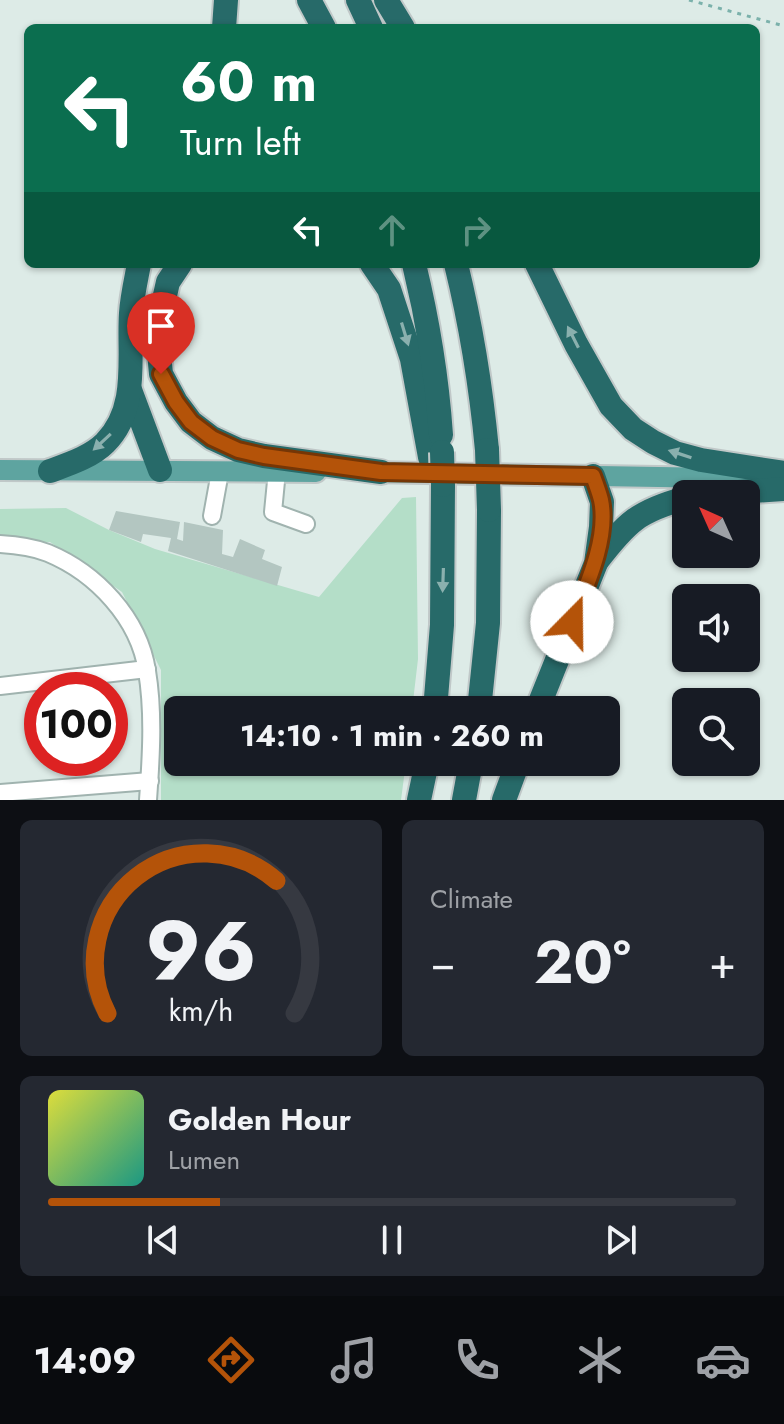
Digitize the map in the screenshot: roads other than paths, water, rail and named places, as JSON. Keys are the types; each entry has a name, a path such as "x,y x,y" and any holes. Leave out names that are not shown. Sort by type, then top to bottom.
{"highway":[{"path":"224,24 226,0"},
{"path":"309,0 322,24"},
{"path":"358,0 369,24"},
{"path":"386,0 401,24"},
{"path":"50,471 84,457 105,443 119,423 130,390 131,311 138,268"},
{"path":"177,268 168,282 157,331 161,374 191,422 212,438 238,450 381,472"},
{"path":"375,268 389,289 412,359 436,454"},
{"path":"415,268 437,381 436,454 442,625 436,696"},
{"path":"457,268 482,401 487,450 488,623 480,696"},
{"path":"539,268 611,406 633,429 675,453 784,473"},
{"path":"130,390 160,470"},
{"path":"543,696 596,563 602,502 593,476"},
{"path":"760,491 784,489"},
{"path":"596,563 621,530 658,506 672,502"},
{"path":"419,800 424,776"},
{"path":"464,800 468,776"},
{"path":"504,800 513,776"}],"main road":[{"path":"0,470 784,479"}],"street":[{"path":"277,471 273,512 306,524"},
{"path":"212,516 220,472"},
{"path":"0,544 47,553 71,565 109,595 126,616 137,637 147,669 151,724 148,800"},
{"path":"0,686 147,669"},
{"path":"0,793 150,781"}]}
